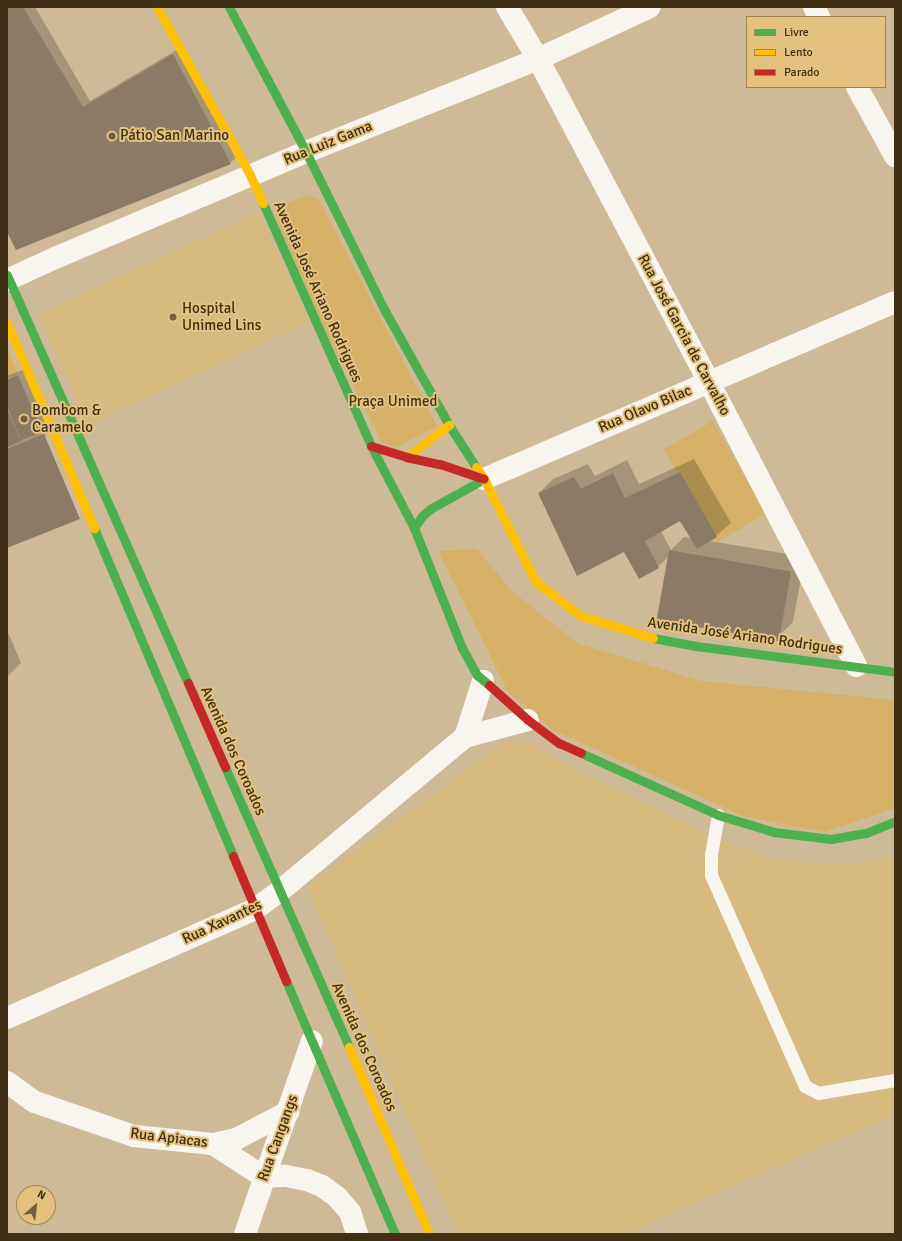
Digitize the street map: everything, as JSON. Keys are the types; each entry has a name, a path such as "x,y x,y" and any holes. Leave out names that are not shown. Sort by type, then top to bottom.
{"street":[{"name":"Avenida José Ariano Rodrigues","path":"157,7 250,175 371,446 414,528 462,648 477,675 528,720 560,743 635,779 718,816 774,832 831,839 866,833 895,821"},
{"name":"Avenida José Ariano Rodrigues","path":"229,7 306,152 385,311 449,425 484,480 536,582 581,616 640,635 696,646 895,672"},
{"name":"Rua José Garcia de Carvalho","path":"507,7 538,59 709,382 856,666"},
{"name":"Rua Luiz Gama","path":"8,278 250,175 538,59 650,7"},
{"path":"814,7 818,16"},
{"path":"859,88 895,156"},
{"name":"Avenida dos Coroados","path":"8,278 280,891 429,1234"},
{"name":"Rua Olavo Bilac","path":"484,480 895,302"},
{"path":"7,324 254,909 395,1234"},
{"path":"406,457 449,425"},
{"path":"371,446 406,457 440,464 484,480"},
{"path":"414,528 422,516 430,509 484,480"},
{"path":"465,737 483,681"},
{"name":"Rua Xavantes","path":"7,1018 254,909 280,891 465,737 528,720"},
{"name":"Rua Cangangs","path":"245,1234 312,1041"},
{"name":"Rua Apiacas","path":"7,1082 36,1102 134,1136 213,1144 236,1138 288,1112"},
{"path":"213,1144 264,1177 286,1176 308,1180 322,1186 337,1197 350,1212 357,1234"}],"lane":[{"path":"718,816 711,853 711,875 805,1086 818,1093 895,1080"}],"shaded area":[{"name":"Hospital Unimed Lins","path":"258,212 309,322 89,424 38,315"},
{"path":"505,742 529,743 563,763 703,832 775,860 842,865 895,856 895,1114 624,1234 458,1234 307,887"}],"green space":[{"name":"Praça Unimed","path":"307,196 319,200 437,426 395,448 382,442 329,338 275,216 279,205"},
{"path":"7,347 18,373 7,378"},
{"path":"713,421 766,514 717,542 664,450"},
{"path":"477,549 512,591 577,643 701,681 895,700 895,808 824,832 743,816 551,729 507,690 438,551"}],"building":[{"name":"Pátio San Marino","path":"7,7 23,7 83,107 173,54 231,164 16,250 7,232"},
{"name":"Bombom & Caramelo","path":"18,375 42,432 21,440 7,406 7,380"},
{"path":"7,409 21,441 7,447"},
{"path":"44,434 80,519 7,548 7,449"},
{"path":"680,472 717,537 697,549 680,521 645,541 659,568 639,579 624,552 577,576 538,493 574,477 581,489 613,473 625,498"},
{"path":"669,550 791,572 779,641 657,620"}],"traffic: fast":[{"path":"229,7 306,152 385,311 449,425 476,467"},
{"path":"263,203 371,446 414,528 462,648 477,675 489,685"},
{"path":"7,275 188,683"},
{"path":"414,528 422,516 430,509 484,479"},
{"path":"94,528 233,856"},
{"path":"653,638 696,646 895,672"},
{"path":"581,753 718,815 774,832 831,839 866,833 895,821"},
{"path":"225,767 349,1047"},
{"path":"286,981 395,1234"}],"traffic: slow":[{"path":"157,7 250,175 263,203"},
{"path":"7,323 94,528"},
{"path":"406,457 449,425"},
{"path":"476,467 484,479 536,582 581,616 653,638"},
{"path":"349,1047 429,1234"}],"traffic: jam":[{"path":"371,446 406,457 440,464 484,479"},
{"path":"188,683 225,767"},
{"path":"489,685 528,720 559,743 581,753"},
{"path":"233,856 286,981"}],"place":[{"name":"Pátio San Marino","path":"112,136"},
{"name":"Hospital Unimed Lins","path":"173,317"},
{"name":"Bombom & Caramelo","path":"24,419"}]}
